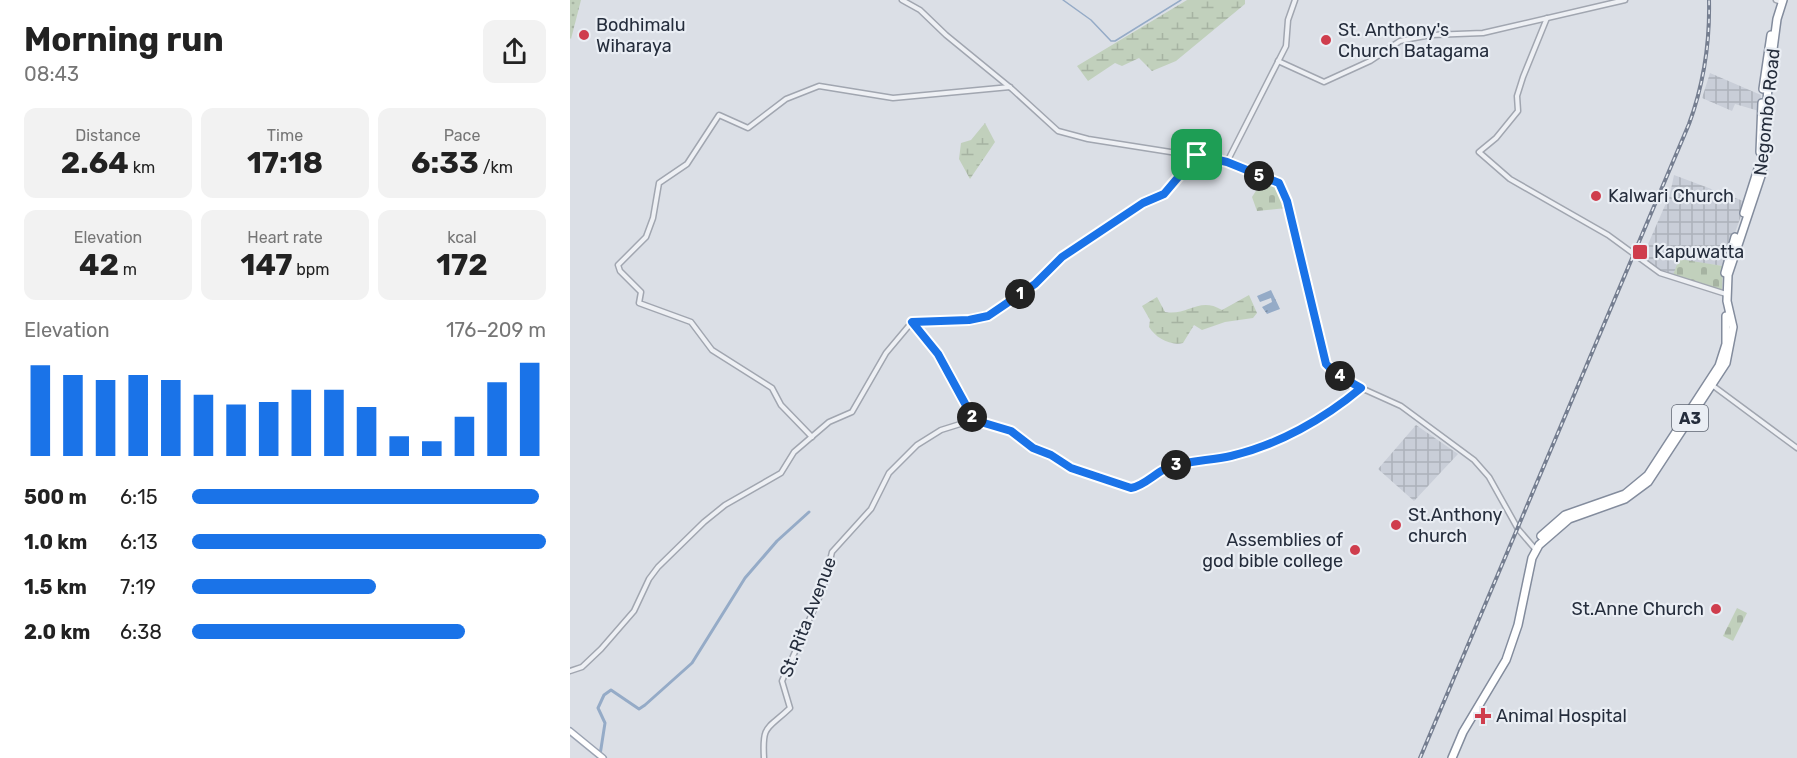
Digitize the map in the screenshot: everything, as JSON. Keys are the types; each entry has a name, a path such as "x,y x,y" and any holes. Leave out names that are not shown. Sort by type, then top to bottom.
{"highway":[{"name":"Negombo Road","path":"1451,758 1462,726 1502,659 1534,551 1547,529 1565,515 1625,494 1642,480 1711,384 1723,357 1728,322 1725,293 1730,253 1757,174 1764,80 1774,16 1779,0"}],"main road":[{"path":"570,731 601,757"}],"street":[{"path":"902,0 920,10 945,35 1010,87 1058,131 1088,139 1197,155 1227,162 1276,181 1282,186 1326,364 1336,374 1401,406 1474,460 1489,477 1518,529 1534,551"},
{"path":"1227,162 1286,46 1288,20 1295,0"},
{"path":"1278,61 1324,82 1370,62 1400,41 1431,35 1483,33 1625,0"},
{"path":"1547,18 1517,96 1518,111 1486,148 1479,152 1510,179 1608,235 1660,273 1725,293"},
{"path":"812,436 781,405 771,388 712,350 691,322 672,313 640,304 641,292 620,272 618,266 646,237 653,218 658,186 687,164 719,115 741,127 748,128 786,99 819,86 893,98 1010,87"},
{"path":"570,671 589,662 607,644 634,611 649,579 658,567 704,522 726,505 781,473 794,452 812,436 829,422 846,417 855,409 886,353 912,322 969,320 988,316 1035,284 1062,257 1143,203 1164,194 1197,155"},
{"path":"912,322 938,354 974,420 1011,431 1033,448 1051,455 1071,468 1131,488 1168,468 1191,461 1232,456 1264,445 1324,417 1361,388"},
{"path":"1711,384 1797,448"},
{"name":"St. Rita Avenue","path":"764,758 765,730 790,708 782,681 824,585 832,552 871,509 889,473 906,456 941,430 974,420"}],"shaded area":[{"path":"1710,73 1761,95 1759,111 1735,104 1732,111 1702,98"},
{"path":"1674,175 1746,202 1723,266 1680,260 1673,275 1660,271 1642,258 1670,194"},
{"path":"1416,425 1458,454 1414,501 1378,469"}],"green space":[{"path":"570,0 581,0 571,39 570,38"},
{"path":"1187,0 1245,0 1245,4 1176,61 1152,71 1139,58 1122,66 1115,63 1088,81 1077,66"},
{"path":"985,123 995,142 970,179 959,159 961,143 971,140"},
{"path":"1263,180 1278,186 1286,208 1257,211 1252,197"},
{"path":"1679,259 1723,266 1722,290 1673,275"},
{"path":"1249,295 1257,313 1253,318 1225,322 1202,330 1194,325 1183,343 1178,344 1159,338 1152,331 1149,327 1150,320 1142,306 1157,297 1165,312 1207,305 1222,310"},
{"path":"1737,608 1747,613 1733,641 1723,636"}],"water":[{"path":"1271,290 1280,309 1267,314 1262,307 1272,302 1271,298 1260,302 1257,296"}],"waterway":[{"path":"1063,0 1091,20 1111,41 1115,41 1181,0"},
{"path":"600,755 605,723 598,708 604,695 611,690 639,709 645,705 692,663 745,578 777,541 809,512"}],"railway":[{"path":"1420,758 1689,124 1699,94 1705,63 1709,0"}],"place":[{"name":"Bodhimalu Wiharaya","path":"584,35"},
{"name":"St. Anthony's Church Batagama","path":"1326,40"},
{"name":"Kalwari Church","path":"1596,196"},
{"name":"Kapuwatta","path":"1640,252"},
{"name":"St.Anthony church","path":"1396,525"},
{"name":"Assemblies of god bible college","path":"1355,550"},
{"name":"St.Anne Church","path":"1716,609"},
{"name":"Animal Hospital","path":"1483,716"}],"route":[{"path":"1197,155 1227,162 1279,183 1287,201 1290,222 1326,364 1336,374 1361,388 1324,417 1264,445 1232,456 1191,461 1168,468 1137,487 1131,488 1114,485 1104,479 1071,468 1051,455 1033,448 1011,431 974,420 938,354 912,322 969,320 988,316 1035,284 1062,257 1143,203 1164,194 1197,155"}]}
